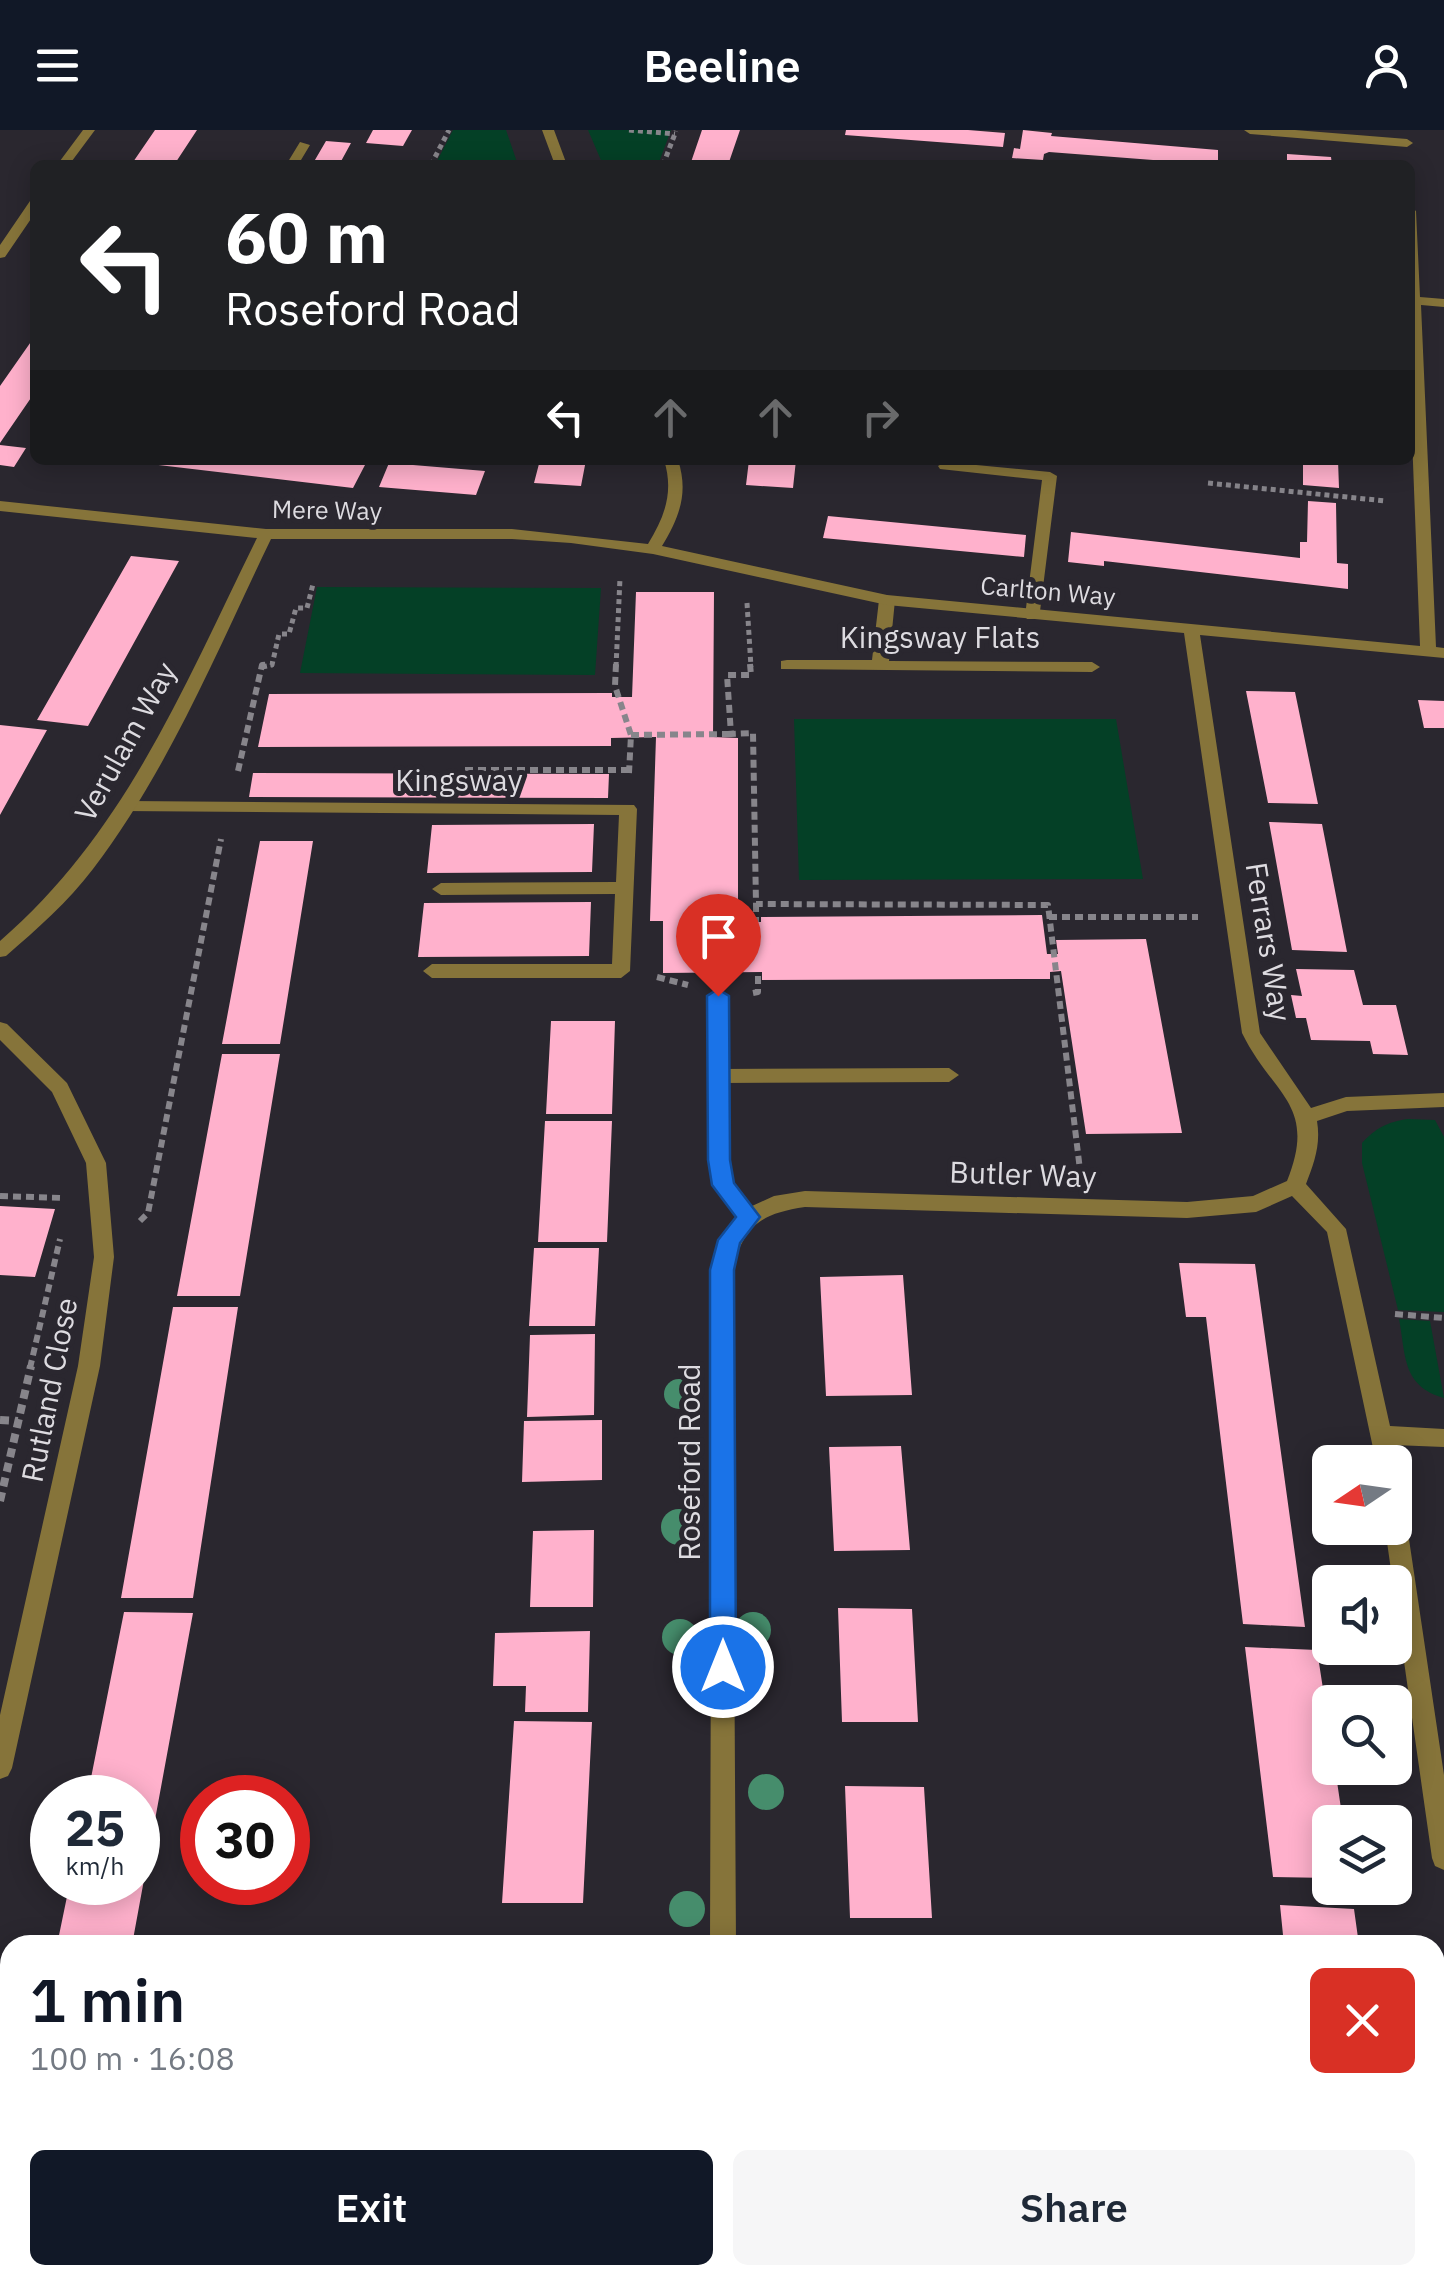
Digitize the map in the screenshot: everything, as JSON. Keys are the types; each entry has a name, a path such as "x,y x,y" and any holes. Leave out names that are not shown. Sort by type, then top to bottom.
{"street":[{"path":"67,160 89,130"},
{"path":"548,130 559,160"},
{"path":"1250,130 1407,142"},
{"path":"295,160 304,145"},
{"path":"0,254 30,211"},
{"path":"1415,300 1444,303"},
{"path":"1415,405 1420,504 1436,653"},
{"path":"653,549 673,516 678,477 674,465"},
{"path":"945,466 1050,476 1033,616"},
{"name":"Mere Way","path":"0,506 266,534 512,534 653,549"},
{"name":"Verulam Way","path":"0,950 70,887 129,808 266,534"},
{"name":"Carlton Way","path":"653,549 887,600 1436,653"},
{"path":"880,665 887,600"},
{"name":"Ferrars Way","path":"1191,629 1250,1033 1260,1057 1285,1081 1308,1117"},
{"name":"Kingsway Flats","path":"787,664 1092,667"},
{"name":"Kingsway","path":"129,808 628,809"},
{"path":"432,971 621,971 628,809"},
{"path":"441,888 624,888"},
{"path":"718,996 719,1160 723,1185 749,1217"},
{"name":"Rutland Close","path":"0,1030 60,1088 96,1163 104,1257 89,1366 0,1768"},
{"path":"720,1076 949,1075"},
{"path":"1384,1445 1336,1229 1296,1186 1310,1156 1308,1117 1346,1104 1444,1100"},
{"name":"Butler Way","path":"749,1217 774,1204 805,1199 1187,1210 1256,1204 1296,1186"},
{"name":"Roseford Road","path":"723,1935 722,1270 730,1240 749,1217"},
{"path":"1383,1435 1444,1438"},
{"path":"1399,1545 1444,1858"}],"path":[{"path":"434,160 449,130"},
{"path":"629,130 676,132 665,160"},
{"path":"1208,483 1420,504"},
{"path":"620,572 615,686 631,734 628,809"},
{"path":"238,770 262,666 272,664 280,634 289,634 296,608 307,608 313,584"},
{"path":"731,734 727,675 751,675 747,592"},
{"path":"631,734 753,733 756,922"},
{"path":"104,1257 148,1213 228,808"},
{"path":"756,904 1048,904 1085,1207"},
{"path":"1049,917 1234,918"},
{"path":"621,971 672,979 718,996"},
{"path":"65,1217 69,1187"},
{"path":"0,1196 69,1199"},
{"path":"0,1501 61,1235"},
{"path":"0,1420 18,1421"}],"green space":[{"path":"453,130 506,130 516,160 438,160"},
{"path":"588,130 671,130 660,160 601,160"},
{"path":"317,587 601,588 595,675 300,673"},
{"path":"794,719 1116,719 1143,879 799,880"},
{"path":"1408,1119 1435,1120 1444,1137 1444,1312 1398,1310 1362,1163 1362,1143 1367,1138 1382,1126"},
{"path":"1399,1319 1430,1321 1444,1398 1430,1393 1413,1377 1405,1357"}],"building":[{"path":"155,130 197,130 177,160 134,160"},
{"path":"373,130 412,130 403,146 366,143"},
{"path":"702,130 740,130 730,160 692,160"},
{"path":"846,130 1005,133 1003,147 845,135"},
{"path":"1023,130 1052,133 1051,136 1218,150 1218,160 1153,160 1049,152 1043,160 1012,158 1014,148 1020,149"},
{"path":"326,141 351,143 342,160 315,160"},
{"path":"1287,154 1331,160 1287,160"},
{"path":"30,343 30,399 0,443 0,386"},
{"path":"0,445 26,448 14,467 0,465"},
{"path":"158,465 365,465 353,488"},
{"path":"388,465 485,471 476,495 379,487"},
{"path":"539,465 585,465 581,486 534,483"},
{"path":"748,465 795,465 793,488 746,485"},
{"path":"1303,465 1338,465 1339,488 1303,485"},
{"path":"1308,501 1336,503 1337,563 1348,564 1348,589 1104,561 1104,566 1068,562 1071,532 1300,558 1300,542 1307,542"},
{"path":"828,516 1026,535 1024,557 823,538"},
{"path":"131,556 179,561 88,726 37,720"},
{"path":"636,592 714,592 713,737 738,738 738,922 761,922 761,917 1042,915 1047,954 1058,954 1056,940 1146,939 1182,1133 1086,1134 1061,971 1050,972 1050,979 762,980 762,972 663,973 663,921 650,921 656,737 611,738 611,746 258,747 269,694 612,693 612,697 632,697"},
{"path":"1246,691 1295,692 1318,804 1268,803"},
{"path":"1418,700 1444,701 1444,728 1424,728"},
{"path":"0,725 47,730 0,815"},
{"path":"253,773 609,774 608,798 249,797"},
{"path":"1269,822 1322,824 1347,952 1292,950"},
{"path":"594,824 592,872 427,873 432,825"},
{"path":"260,841 313,841 280,1044 222,1044"},
{"path":"591,902 589,956 418,957 424,903"},
{"path":"1296,969 1354,970 1363,1005 1396,1005 1408,1055 1373,1054 1370,1041 1311,1040 1306,1018 1296,1018 1291,995 1302,996"},
{"path":"551,1021 615,1021 612,1114 546,1114"},
{"path":"222,1054 280,1054 240,1296 177,1296"},
{"path":"545,1121 612,1121 607,1242 538,1242"},
{"path":"0,1206 55,1209 35,1277 0,1275"},
{"path":"534,1248 599,1248 595,1326 529,1326"},
{"path":"1179,1263 1255,1264 1305,1627 1243,1624 1206,1317 1186,1317"},
{"path":"903,1275 912,1395 826,1396 820,1277"},
{"path":"173,1307 238,1307 193,1598 121,1598"},
{"path":"595,1334 594,1415 527,1417 530,1335"},
{"path":"602,1420 602,1480 522,1482 524,1421"},
{"path":"901,1446 910,1550 834,1551 829,1447"},
{"path":"594,1530 593,1607 530,1607 533,1531"},
{"path":"838,1608 912,1609 918,1722 842,1722"},
{"path":"124,1612 193,1613 160,1793 160,1775 92,1775"},
{"path":"590,1631 588,1712 525,1712 526,1686 493,1686 495,1633"},
{"path":"1245,1647 1312,1650 1312,1665 1319,1665 1322,1685 1312,1685 1312,1785 1338,1785 1340,1805 1312,1805 1312,1878 1273,1877"},
{"path":"514,1721 592,1722 583,1903 502,1903"},
{"path":"845,1786 924,1787 932,1918 850,1918"},
{"path":"65,1905 139,1905 134,1935 59,1935"},
{"path":"1280,1905 1354,1909 1358,1935 1283,1935"}],"route":[{"path":"718,996 719,1160 723,1185 749,1217 730,1240 722,1270 723,1667"}]}
